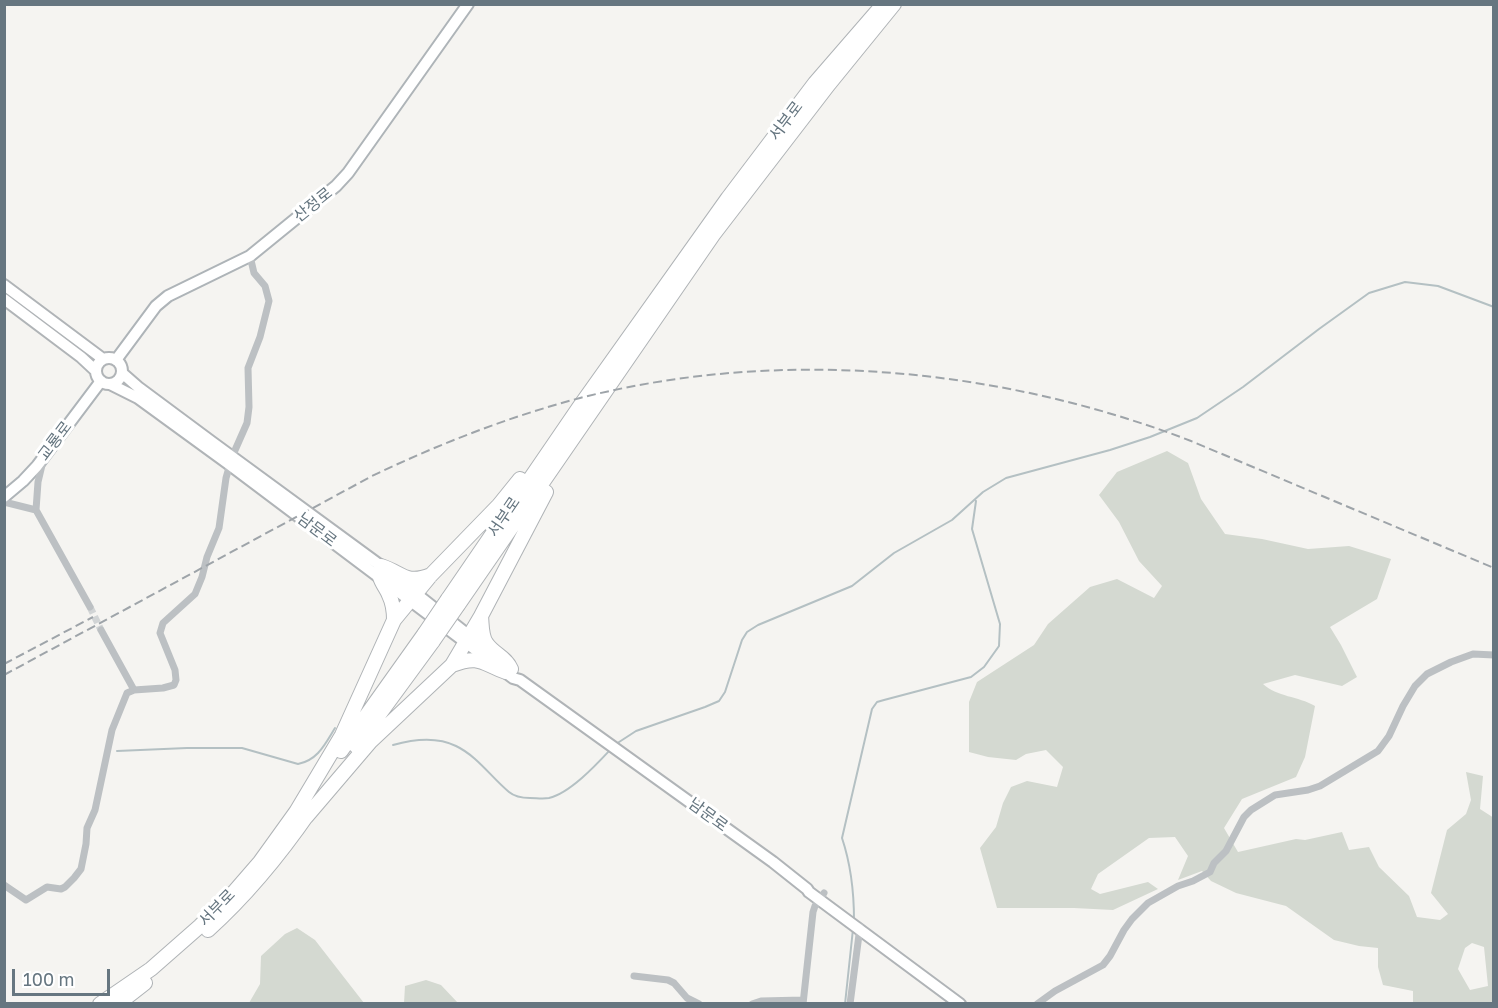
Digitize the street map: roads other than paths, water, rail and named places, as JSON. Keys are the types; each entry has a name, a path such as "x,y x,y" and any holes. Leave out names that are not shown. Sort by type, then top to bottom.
{"highway":[{"path":"815,83 873,4"},
{"name":"서부로","path":"118,1004 160,973 223,917 261,875 301,814 429,637 728,198 815,83 883,4"},
{"name":"서부로","path":"586,409 713,235 829,84 894,4"},
{"path":"829,84 903,4"},
{"path":"301,814 342,735 394,620 431,575 499,505 586,409"},
{"path":"301,814 370,742 452,665 481,616 586,409"},
{"path":"394,620 393,604 382,584 380,572 392,570 403,578 412,579 421,579 431,575"},
{"path":"452,665 464,660 475,660 509,670 508,662 487,644 483,637 481,616"},
{"name":"서부로","path":"99,1004 152,969 200,926 234,892 301,814"}],"main road":[{"name":"산정로","path":"116,360 156,306 168,296 250,256 336,186 348,173 468,4"},
{"name":"남문로","path":"4,285 102,378 138,398 231,461"},
{"name":"남문로","path":"4,299 103,359"},
{"path":"116,360 109,357 98,363 102,378 118,380 122,373"},
{"name":"남문로","path":"116,360 120,364 122,373 138,387 231,461 509,670 513,678 520,680 608,743 809,892 821,896 960,1004"},
{"name":"교룡로","path":"4,496 23,481 44,456 102,378"},
{"name":"남문로","path":"855,924 969,1004"}],"street":[{"path":"4,885 26,900 47,887 61,889 69,884 81,866 87,828 95,810 112,730 127,693 134,690 163,688 174,685 176,680 175,670 160,633 163,623 195,594 219,528 226,478 247,423 248,368 260,337 269,301 265,286 254,273 250,256"},
{"path":"44,456 38,482 36,510 90,607"},
{"path":"4,502 36,510"},
{"path":"101,630 134,690"},
{"path":"1036,1004 1054,991 1103,964 1132,919 1148,903 1210,872 1214,863 1226,851 1244,817 1251,810 1275,795 1320,786 1378,751 1389,736 1415,686 1427,674 1473,654 1494,655"},
{"path":"752,1004 761,1001 803,1002 813,912 821,896"},
{"path":"850,1004 855,924"},
{"path":"634,976 668,980 674,983 687,998 699,1004"}],"waterway":[{"path":"616,744 636,731 719,701 725,692 742,640 747,632 758,625 852,586 894,553 952,520 983,492 1006,478 1110,450 1197,418 1243,387 1369,293 1405,282 1438,286 1494,307"},
{"path":"854,920 848,858 842,838 872,709 877,702 971,677 984,667 999,646 1000,624 972,529 976,501"},
{"path":"117,751 242,748 298,764 316,755 335,728"},
{"path":"393,745 425,740 448,743 471,755 511,794 542,798 557,795 574,785 610,750"},
{"path":"845,1004 853,929"}],"tunnel":[{"path":"90,607 101,630"}],"railway":[{"path":"4,675 372,476 448,442 580,398 656,382 733,373 811,370 888,373 966,381 1043,396 1118,416 1191,441 1494,568"},
{"path":"4,664 93,617"}]}
